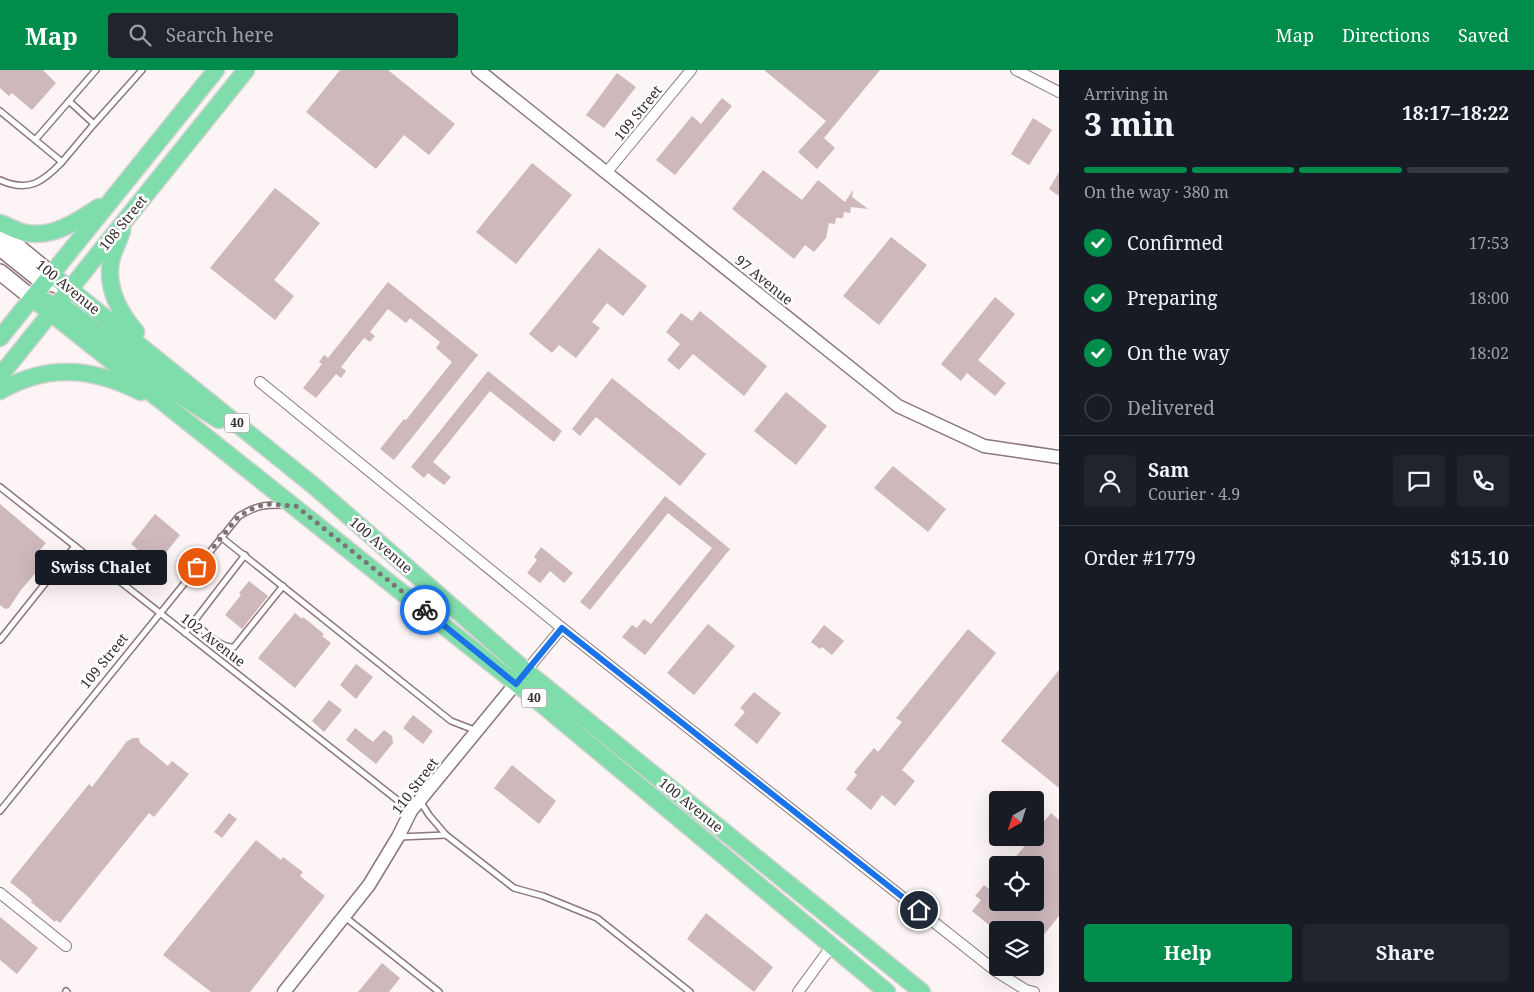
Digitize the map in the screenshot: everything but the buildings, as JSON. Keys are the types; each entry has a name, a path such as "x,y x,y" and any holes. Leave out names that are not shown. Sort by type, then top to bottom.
{"main road":[{"name":"108 Street","path":"0,338 216,70"},
{"name":"108 Street","path":"0,376 246,70"},
{"path":"0,223 26,233 45,233 71,225 112,199"},
{"path":"130,214 111,259 110,277 112,290 124,318 160,361"},
{"name":"100 Avenue","path":"0,232 48,278 70,288 314,486 521,677 831,947 887,992"},
{"path":"0,248 48,278"},
{"name":"100 Avenue","path":"0,272 32,298 54,308 176,411 296,506 521,677 922,992"},
{"path":"54,308 66,308 184,398 255,444 314,486"},
{"path":"0,391 18,380 37,374 55,371 75,371 113,380 154,398 176,411"}],"street":[{"name":"97 Avenue","path":"478,70 898,406 984,446 1059,457"},
{"name":"109 Street","path":"606,173 691,70"},
{"path":"1016,70 1059,92"},
{"path":"260,382 562,628 997,972 1026,990 1034,992"},
{"name":"110 Street","path":"284,992 369,885 411,812 420,800 562,628"},
{"path":"0,893 66,946"},
{"path":"798,992 831,947"}],"lane":[{"path":"36,139 96,70"},
{"path":"0,180 20,186 31,185 49,176 142,70"},
{"path":"69,101 94,124"},
{"path":"0,110 62,162"},
{"name":"102 Avenue","path":"0,487 411,812"},
{"name":"109 Street","path":"0,811 239,516 266,504 296,506"},
{"path":"221,537 451,720 477,732"},
{"path":"0,640 75,546"},
{"path":"185,633 245,556"},
{"path":"193,622 219,643 228,647 234,647 283,586"},
{"path":"420,800 429,815 446,835 514,888 543,896 597,918 690,992"},
{"path":"398,837 446,835"},
{"path":"344,916 439,992"}],"way so far":[{"path":"197,567 239,516 266,504 296,506 425,610"}],"place":[{"name":"Swiss Chalet","path":"197,567"}],"route":[{"path":"425,610 516,684 562,628 919,910"}]}
